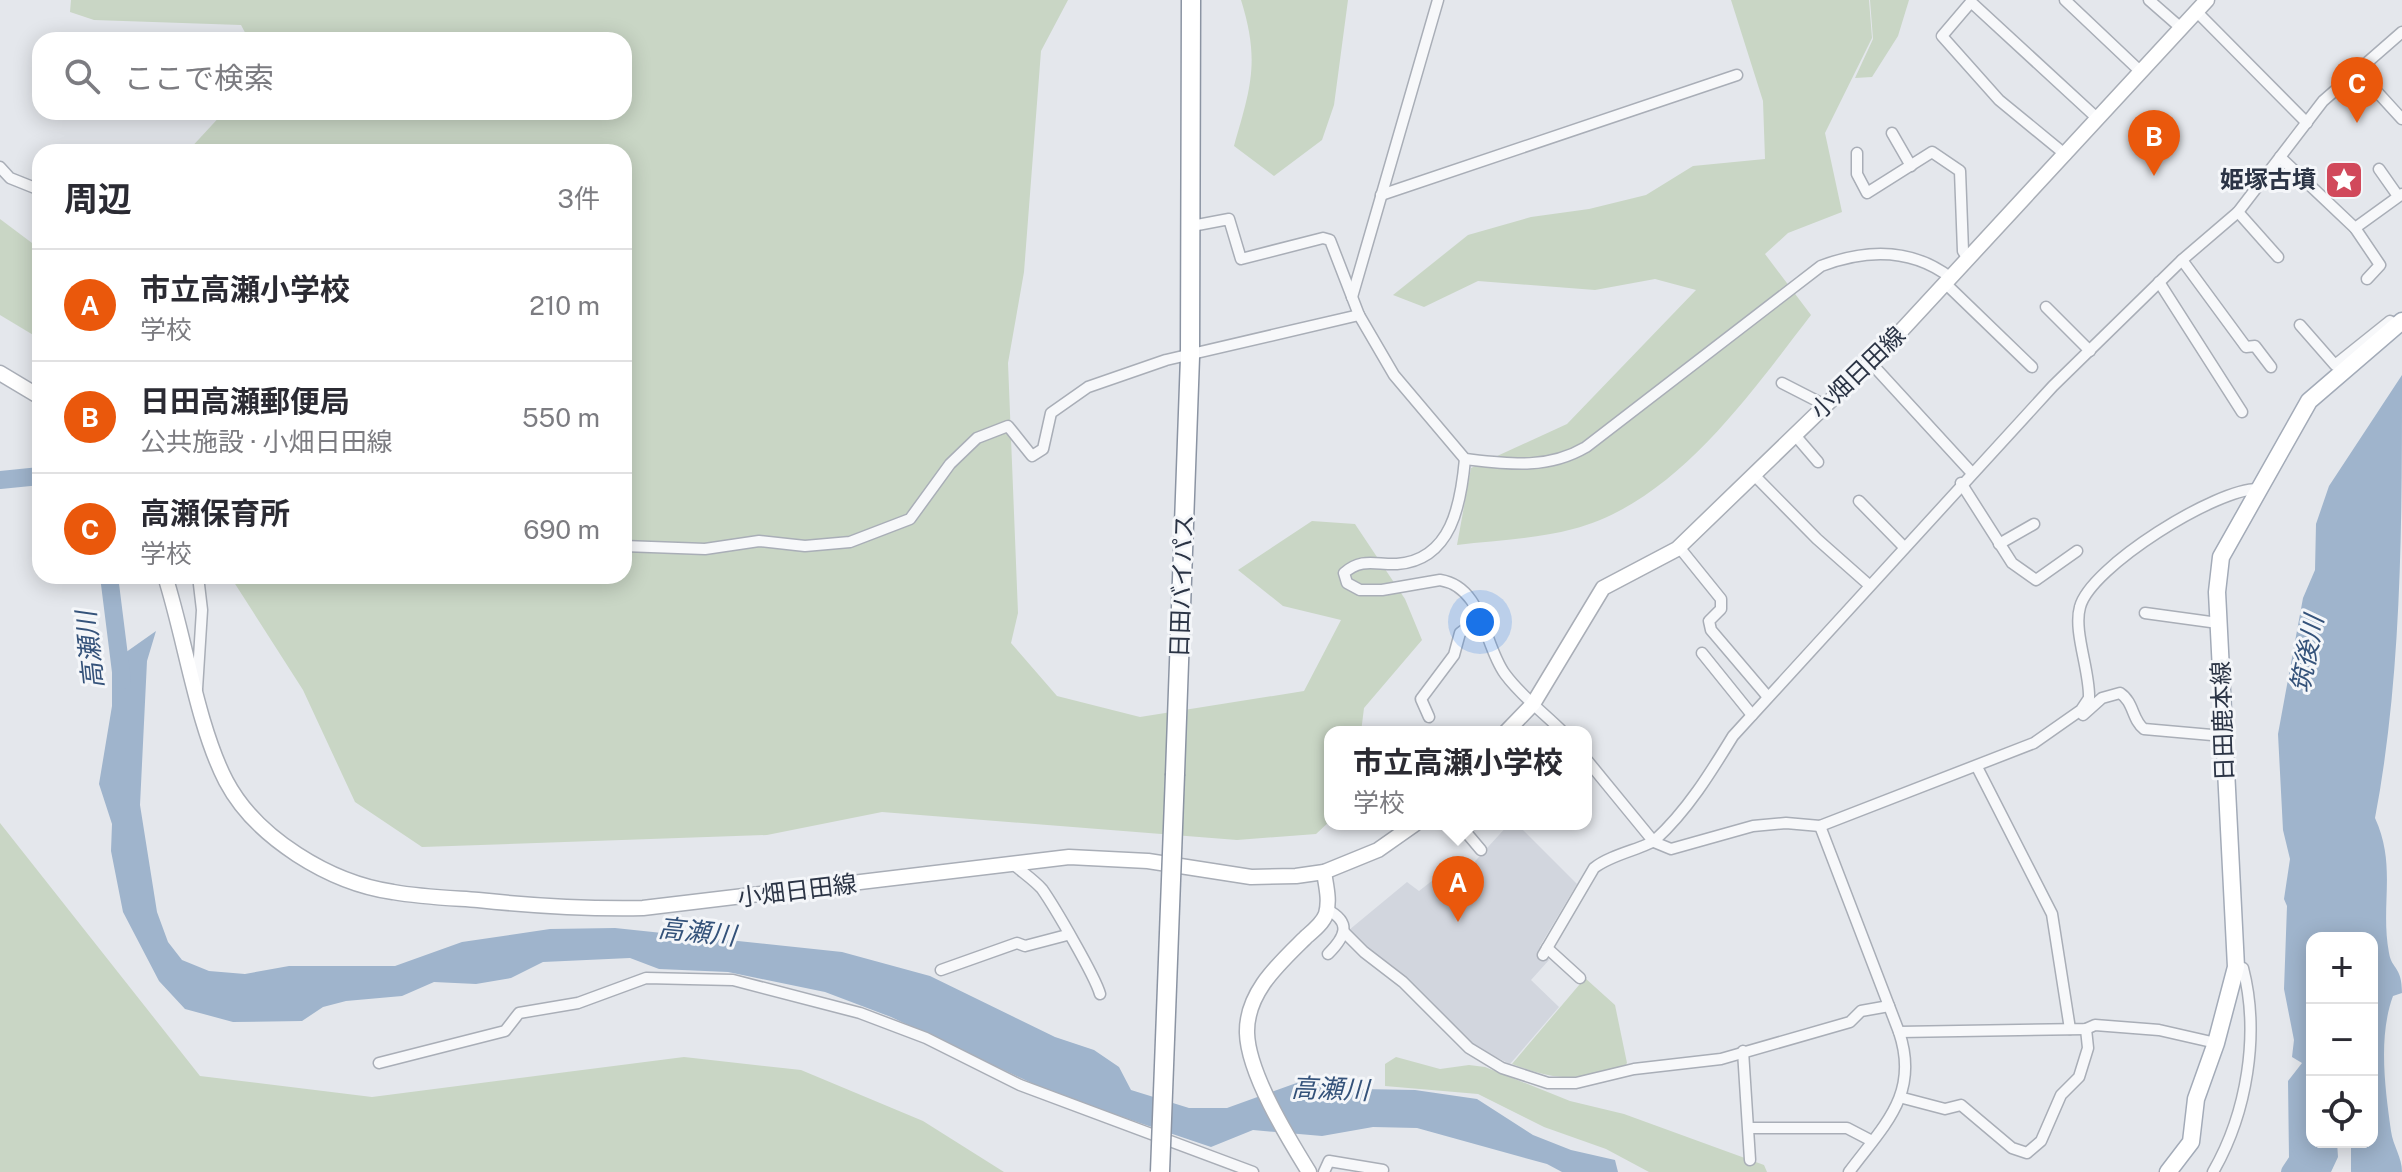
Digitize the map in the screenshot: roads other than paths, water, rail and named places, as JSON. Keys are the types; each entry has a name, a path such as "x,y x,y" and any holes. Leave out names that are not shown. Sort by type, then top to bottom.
{"highway":[{"name":"日田バイパス","path":"1160,1172 1190,357 1191,0"}],"main road":[{"name":"小畑日田線","path":"1512,726 1533,704 1603,588 1679,547 1870,362 2066,155 2207,0"},
{"name":"日田鹿本線","path":"2168,1172 2191,1142 2196,1099 2216,1043 2236,967 2218,623 2221,557 2309,401 2400,323"},
{"path":"0,373 32,392"},
{"name":"小畑日田線","path":"167,584 225,779 257,824 307,861 391,892 572,909 643,908 1069,857 1148,861 1251,877 1324,872 1378,850 1406,830"},
{"path":"1309,1172 1265,1088 1251,1055 1247,1033 1249,1014 1259,989 1274,968 1325,917 1329,899 1324,872"}],"street":[{"path":"2065,0 2141,72"},
{"path":"2149,0 2181,28"},
{"path":"1352,297 1439,1"},
{"path":"2066,155 1999,100 1942,36 1972,1 2098,119"},
{"path":"2197,12 2307,123"},
{"path":"1580,978 1545,951 1594,868 1617,854 1654,842 1708,779 1733,736 1971,472 2159,282 2238,212 2323,101 2402,32"},
{"path":"2358,71 2402,119"},
{"path":"1381,195 1737,75"},
{"path":"1892,133 1911,166"},
{"path":"1857,153 1857,174 1867,193 1932,152 1960,171 1963,251 1968,259"},
{"path":"2280,157 2355,228 2380,265 2367,279"},
{"path":"0,167 10,178 32,187"},
{"path":"2355,228 2400,195 2379,169"},
{"path":"2238,212 2278,257"},
{"path":"1192,226 1229,219 1241,259 1323,238 1330,240 1359,315 1394,375 1465,459 1519,465 1568,458 1821,266 1848,256 1891,254 1923,261 1948,281 2032,367"},
{"path":"2182,260 2246,347 2255,346 2271,367"},
{"path":"2159,282 2242,412"},
{"path":"2046,307 2090,351"},
{"path":"632,546 705,549 759,541 805,546 850,542 910,519 950,464 977,438 1008,426 1032,456 1043,449 1051,413 1088,387 1166,360 1190,357 1359,315"},
{"path":"2300,325 2335,365 2390,321 2400,323"},
{"path":"1870,362 1971,472"},
{"path":"1782,383 1825,405"},
{"path":"1794,434 1818,462"},
{"path":"1465,459 1456,514 1447,535 1429,553 1398,564 1365,561 1344,573 1347,583 1360,590 1440,580 1454,582 1465,591 1480,618 1504,673 1557,726"},
{"path":"1753,474 1817,539 1869,585"},
{"path":"1961,483 2012,563 2036,580 2077,551"},
{"path":"2045,735 2081,710 2089,698 2079,608 2088,590 2155,534 2210,500 2249,488 2259,489"},
{"path":"1859,501 1904,547"},
{"path":"1999,544 2034,524"},
{"path":"1679,547 1721,599 1721,609 1709,621 1709,626 1768,697"},
{"path":"197,689 202,623 199,584"},
{"path":"2145,613 2218,623"},
{"path":"1429,717 1421,699 1454,655 1460,633 1480,618"},
{"path":"1702,653 1752,715"},
{"path":"1592,766 1654,842 1671,849 1753,826 1786,823 1820,826 1977,767 2085,714 2102,698 2120,693 2130,702 2144,729 2223,736"},
{"path":"1977,767 2052,914 2070,1029"},
{"path":"1820,826 1899,1032 1905,1062 1903,1098 1849,1172"},
{"path":"1464,830 1481,850"},
{"path":"1013,864 1041,888 1067,935 1095,976 1100,994"},
{"path":"1326,909 1341,916 1345,933 1403,982 1469,1048 1502,1068 1548,1083 1576,1083 1634,1069 1721,1059 1850,1022 1861,1011 1889,1006"},
{"path":"1328,954 1345,933"},
{"path":"941,970 1017,943 1025,946 1067,935"},
{"path":"2213,1172 2236,1119 2250,1043 2251,1012 2243,968"},
{"path":"379,1063 505,1031 519,1013 578,1003 627,982 646,978 733,980 860,1013 926,1038 1020,1085 1253,1172"},
{"path":"1899,1032 2086,1029 2095,1025 2159,1030 2216,1043"},
{"path":"1903,1098 1945,1109 1961,1105 2012,1148 2027,1153 2041,1141 2061,1095 2079,1077 2088,1048 2086,1029"},
{"path":"1743,1051 1750,1160"},
{"path":"1750,1128 1847,1128 1872,1141"},
{"path":"1324,1172 1329,1161 1383,1170"}],"water":[{"name":"筑後川","path":"2402,375 2399,598 2391,710 2375,818 2382,836 2387,869 2389,953 2402,984 2402,993 2393,996 2388,1012 2384,1063 2391,1131 2402,1172 2351,1172 2351,1148 2378,1148 2378,932 2306,932 2306,1148 2337,1148 2338,1157 2331,1172 2299,1172 2289,1158 2288,1081 2302,1063 2292,1057 2294,1040 2284,989 2287,906 2284,899 2290,859 2283,830 2278,734 2303,598 2315,570 2316,524 2329,486"},
{"path":"156,631 147,661 140,805 157,912 168,942 182,960 209,971 245,974 289,966 395,966 462,942 550,929 615,928 842,952 930,976 1055,1037 1094,1050 1119,1067 1131,1090 1189,1108 1227,1108 1316,1076 1343,1079 1361,1089 1415,1090 1477,1099 1533,1135 1571,1150 1615,1160 1618,1172 1562,1172 1547,1164 1417,1128 1373,1127 1322,1136 1253,1130 1211,1147 1057,1095 891,1017 825,992 728,972 659,969 630,958 543,962 511,978 476,984 434,982 402,996 346,1001 323,1007 302,1021 233,1022 185,1009 159,981 123,912 111,851 112,824 99,784 112,706 112,662"}],"waterway":[{"name":"高瀬川","path":"0,480 32,477"},
{"name":"高瀬川","path":"110,584 122,680"},
{"name":"高瀬川","path":"2290,1172 2306,1148"}],"place":[{"name":"高瀬保育所","path":"2357,123"},
{"name":"日田高瀬郵便局","path":"2154,176"},
{"name":"姫塚古墳","path":"2344,180"},
{"name":"市立高瀬小学校","path":"1458,922"}]}
